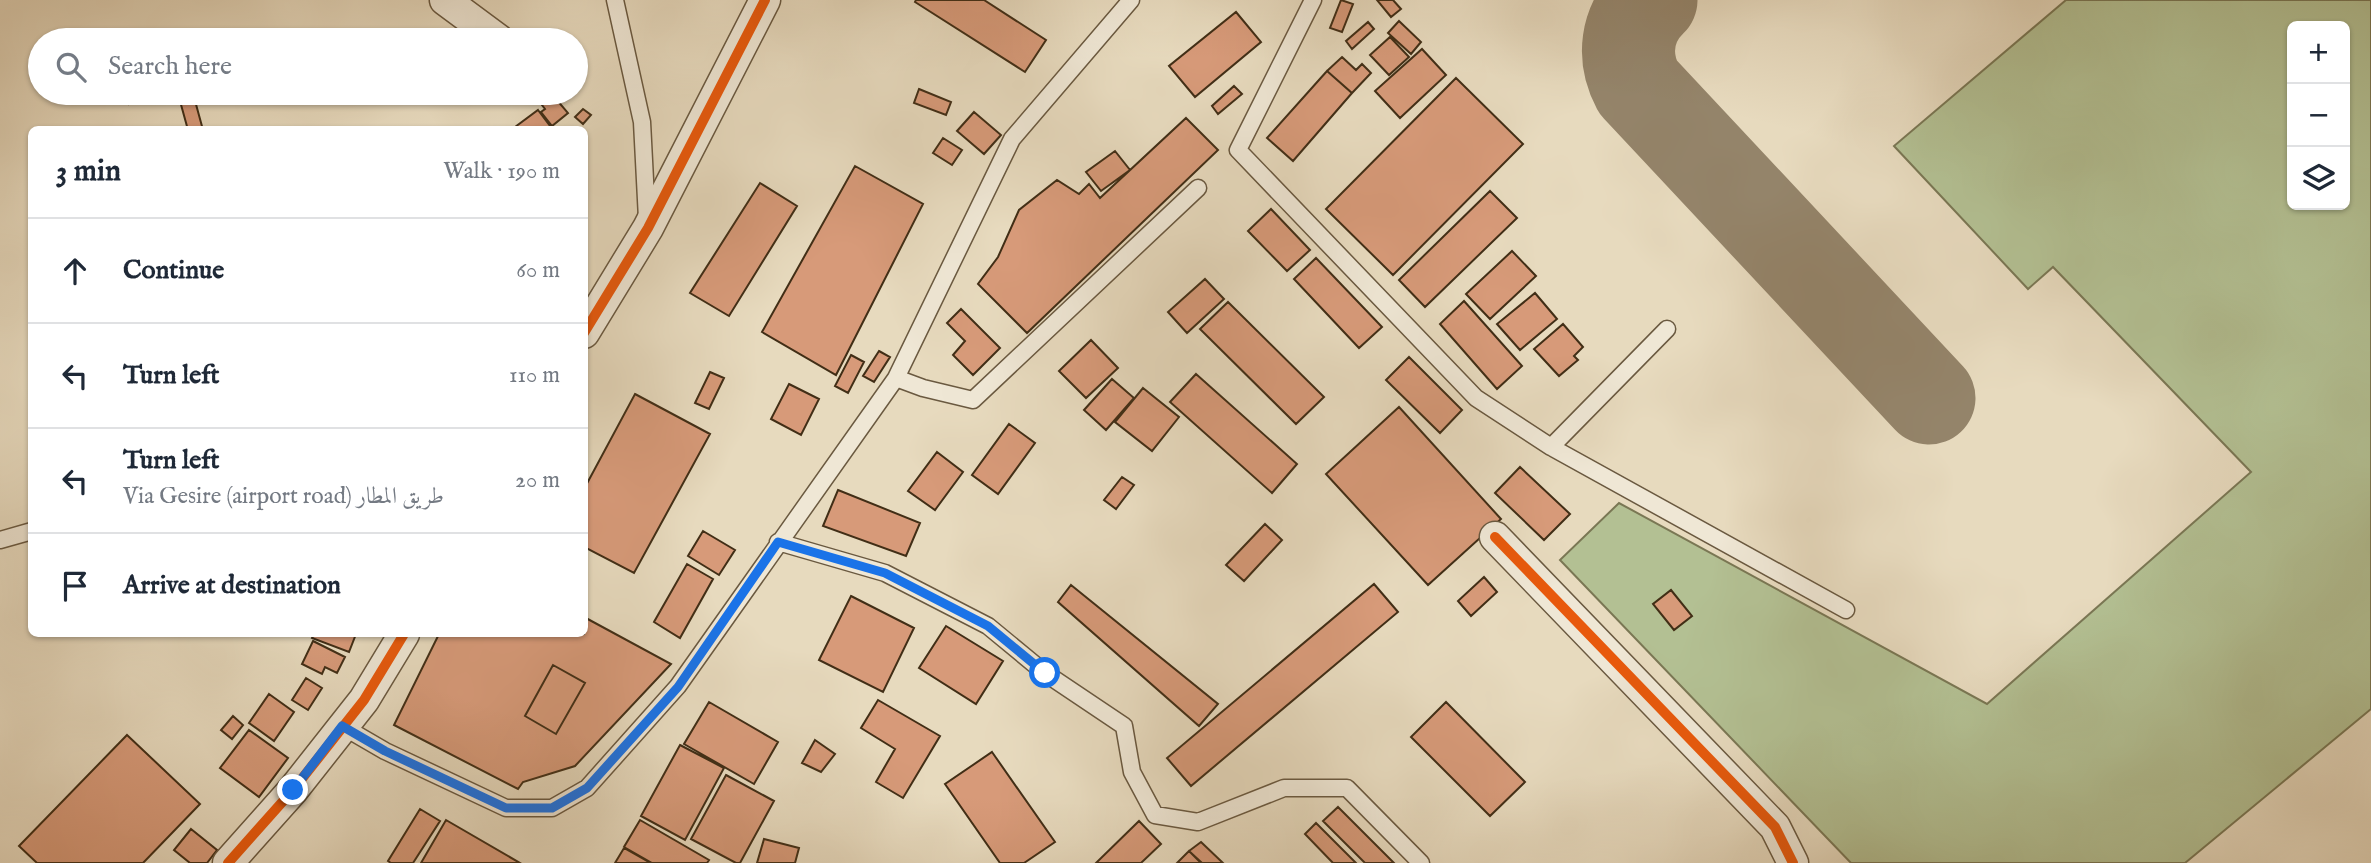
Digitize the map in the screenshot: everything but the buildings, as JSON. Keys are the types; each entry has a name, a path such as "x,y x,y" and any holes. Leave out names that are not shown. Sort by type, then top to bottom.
{"street":[{"path":"445,0 484,28"},
{"path":"588,326 648,228 765,0"},
{"path":"1495,537 1775,827 1793,863"},
{"path":"228,863 293,790 364,700 402,637"}],"lane":[{"path":"615,0 642,122 648,228"},
{"path":"342,726 385,751 506,808 552,808 587,788 678,687 896,378 1012,139 1131,0"},
{"path":"1313,0 1238,150 1476,398 1551,447 1846,610"},
{"path":"896,378 923,388 973,400 1198,188"},
{"path":"1551,447 1667,330"},
{"path":"0,540 28,532"},
{"path":"778,542 885,573 988,626 1045,673 1124,726 1132,772 1155,815 1198,822 1284,788 1347,788 1421,863"}],"green space":[{"path":"2066,0 2371,0 2371,709 2185,863 1851,863 1560,560 1619,503 1987,704 2251,472 2053,267 2028,289 1894,146"}],"taxiway":[{"path":"1651,0 1636,19 1629,41 1630,64 1638,87 1929,398"}],"cycle path":[{"path":"588,326 648,228 765,0"},
{"path":"1495,537 1775,827 1793,863"},
{"path":"228,863 293,790 364,700 402,637"}],"route":[{"path":"293,790 342,726 385,751 506,808 552,808 587,788 678,687 778,542 885,573 988,626 1045,673"}]}
